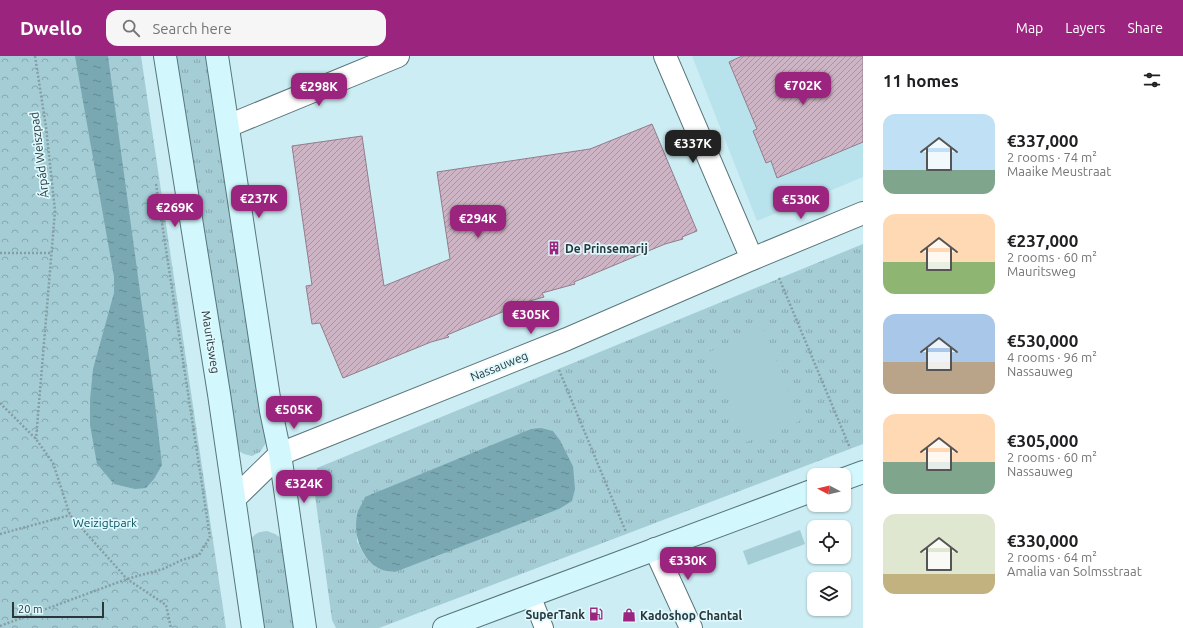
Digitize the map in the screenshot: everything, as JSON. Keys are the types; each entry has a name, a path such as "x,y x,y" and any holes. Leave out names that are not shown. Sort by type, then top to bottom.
{"street":[{"name":"Mauritsweg","path":"165,56 235,498 253,628"},
{"path":"217,56 271,410 280,454 305,628"},
{"path":"228,126 398,56"},
{"path":"665,56 761,255"},
{"name":"Nassauweg","path":"235,498 280,454 548,346 863,213"},
{"path":"444,628 807,493"},
{"path":"645,552 691,628"}],"lane":[{"path":"531,595 544,628"}],"path":[{"name":"Árpád Weiszpad","path":"35,56 46,128 55,211 36,439"},
{"path":"155,182 210,537"},
{"path":"0,253 52,253"},
{"path":"761,255 807,347 858,476"},
{"path":"548,346 645,552"},
{"path":"0,403 36,439 53,463 70,516 127,579 166,605 170,628"},
{"path":"0,626 127,579 163,569 182,560 199,555 235,498"},
{"path":"0,534 70,516"}],"shaded area":[{"path":"692,56 863,56 863,177 757,221"}],"green space":[{"name":"Weizigtpark","path":"0,56 141,56 226,628 0,628"},
{"path":"172,56 208,56 264,422 266,443 260,452 252,456 237,450"},
{"path":"863,244 863,444 379,628 336,628 332,620 314,488 317,468","holes":["553,431 560,440 573,466 395,572 380,569 364,555 357,541 357,520"]},
{"path":"763,328 800,421 746,442 709,352"},
{"path":"800,530 805,544 748,565 743,551"},
{"path":"267,531 281,538 296,628 261,628 250,540 257,533"}],"water":[{"path":"75,56 108,56 153,387 162,465 154,479 146,488 135,489 114,484 97,464 90,425 90,400 93,369 114,293 114,277"},
{"path":"541,428 553,431 560,440 573,466 575,489 572,501 559,509 395,572 380,569 367,559 359,544 356,528 358,511 365,497 531,429"}],"building":[{"path":"742,56 863,56 863,142 777,178 771,161 766,163 753,131 757,129 729,62"},
{"name":"De Prinsemarij","path":"652,124 697,231 682,237 683,239 665,244 574,282 575,284 542,293 544,297 512,306 512,308 447,335 449,337 431,342 343,378 320,323 312,324 306,286 312,285 292,146 362,136 384,286 450,259 437,172 590,149"}],"place":[{"name":"De Prinsemarij","path":"554,248"},
{"name":"SuperTank","path":"596,614"},
{"name":"Kadoshop Chantal","path":"629,615"}]}
